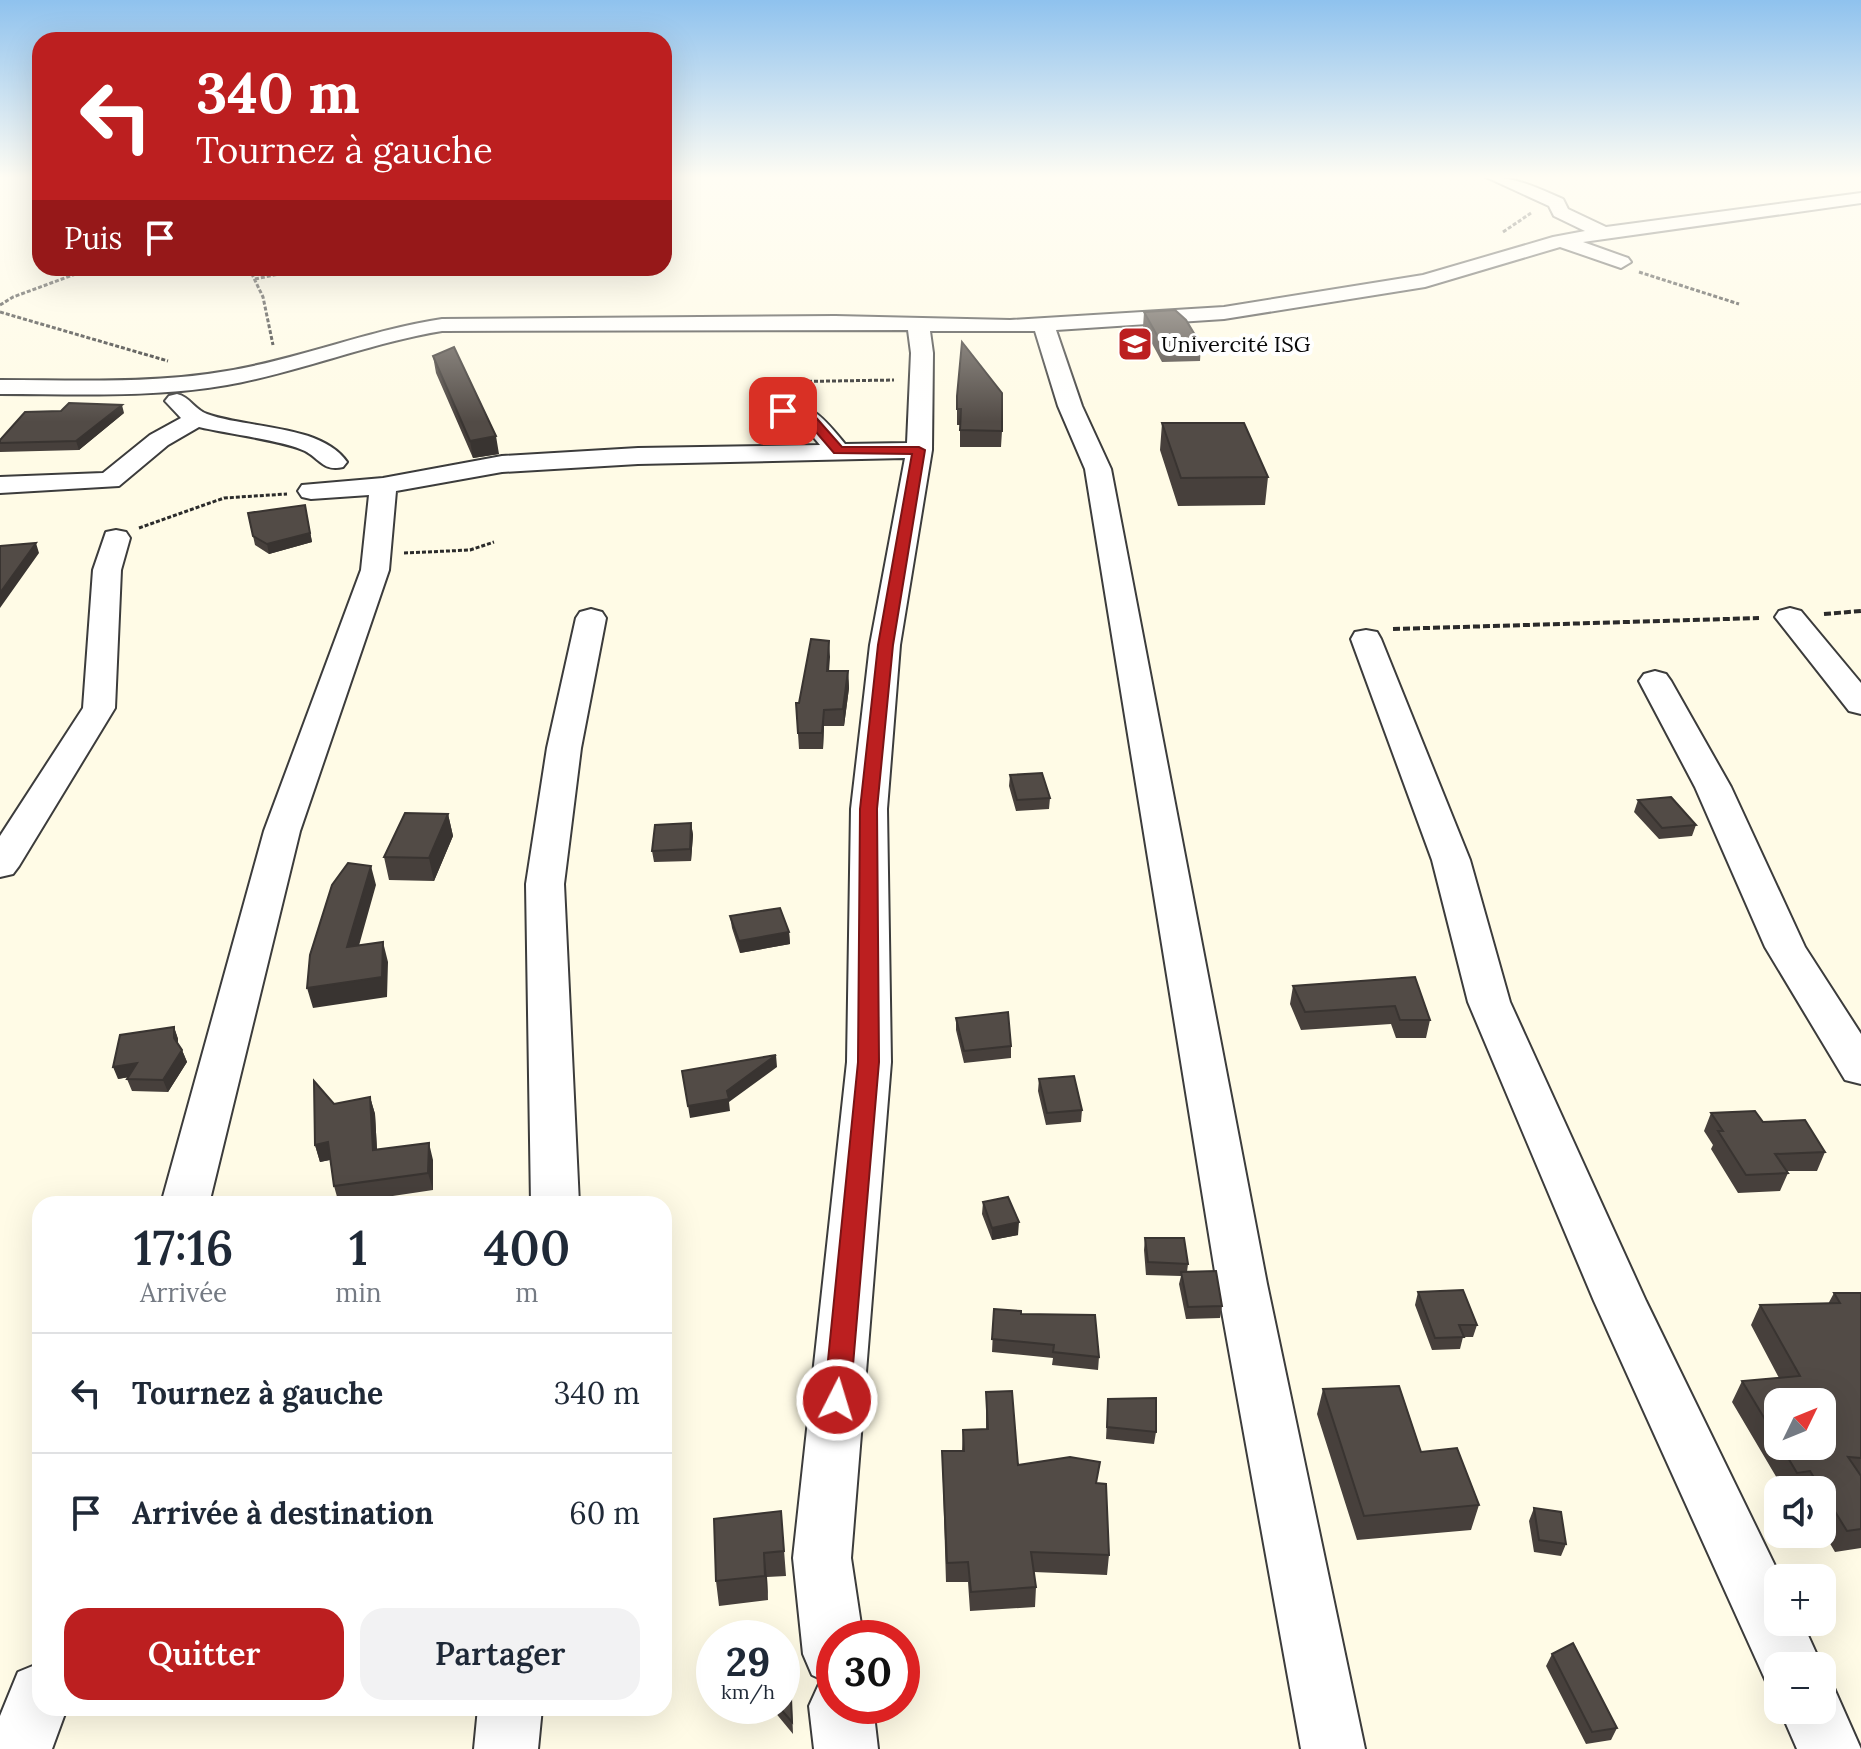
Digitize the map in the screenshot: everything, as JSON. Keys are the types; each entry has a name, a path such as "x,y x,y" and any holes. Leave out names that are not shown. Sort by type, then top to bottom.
{"street":[{"path":"8,394 223,379 396,332 442,325 1044,325 1224,313 1425,281 1501,259"},
{"path":"1611,259 1621,262"},
{"path":"830,1620 822,1558 869,1062 869,809 885,645 919,450 922,353 918,323"},
{"path":"1044,325 1070,406 1098,469 1242,1284 1333,1749"},
{"path":"168,385 185,411 196,419 312,445 334,462"},
{"path":"783,411 808,415 838,451"},
{"path":"0,485 110,480 159,440 196,419"},
{"path":"311,491 383,486 502,464 919,450"},
{"path":"187,1196 282,831 375,570 383,486"},
{"path":"0,866 99,708 107,570 131,529"},
{"path":"1790,617 1861,704"},
{"path":"555,1196 545,884 564,748 591,618"},
{"path":"1366,639 1451,860 1489,1002 1620,1301 1784,1652"},
{"path":"1655,681 1713,787 1785,947 1861,1069"},
{"path":"20,1749 32,1716"},
{"path":"506,1749 509,1716"},
{"path":"843,1724 846,1749"},
{"path":"1818,1724 1830,1749"}],"path":[{"path":"1621,262 1641,273 1739,304"},
{"path":"0,305 72,276"},
{"path":"253,276 263,297 277,365"},
{"path":"255,279 269,276"},
{"path":"0,312 223,379"},
{"path":"772,382 919,380"},
{"path":"131,529 224,498 311,491"},
{"path":"375,553 470,550 494,542"},
{"path":"1366,639 1365,630 1790,617 1861,611"}],"building":[{"path":"1175,310 1186,320 1201,345 1163,346 1144,312"},
{"path":"962,342 1002,393 1002,431 960,430 961,409 957,409 957,396"},
{"path":"454,347 496,436 470,441 433,356"},
{"path":"69,403 122,405 76,441 0,443 25,412 61,411"},
{"path":"1162,423 1244,423 1268,477 1181,478"},
{"path":"305,505 310,533 267,544 253,536 248,513"},
{"path":"36,543 0,593 0,546"},
{"path":"811,639 829,641 827,671 848,671 843,709 824,710 822,733 798,733 796,703 799,703"},
{"path":"1042,773 1050,798 1017,800 1010,775"},
{"path":"1671,797 1696,825 1662,828 1638,800"},
{"path":"405,813 448,814 429,858 384,857"},
{"path":"691,823 690,849 652,851 655,825"},
{"path":"348,863 371,866 347,947 383,942 382,977 307,988 310,955 332,885"},
{"path":"780,908 789,932 739,941 730,916"},
{"path":"1415,977 1430,1020 1400,1020 1395,1006 1305,1012 1293,986"},
{"path":"1008,1012 1011,1046 964,1051 956,1018"},
{"path":"174,1027 174,1038 182,1050 163,1080 127,1079 137,1063 113,1067 120,1035"},
{"path":"776,1055 727,1091 729,1099 688,1106 682,1071"},
{"path":"1074,1076 1082,1110 1047,1113 1039,1079"},
{"path":"314,1081 334,1104 370,1097 373,1150 429,1143 428,1173 334,1186 328,1142 315,1145"},
{"path":"1755,1111 1763,1122 1805,1120 1825,1152 1775,1154 1788,1173 1746,1175 1718,1131 1723,1131 1711,1113"},
{"path":"1008,1197 1019,1222 992,1228 983,1202"},
{"path":"1145,1238 1184,1238 1188,1264 1148,1262"},
{"path":"1216,1271 1222,1306 1188,1307 1181,1272"},
{"path":"1463,1290 1477,1325 1459,1325 1464,1337 1435,1338 1418,1292"},
{"path":"1834,1293 1861,1293 1861,1458 1848,1457 1861,1476 1861,1529 1847,1531 1836,1513 1836,1476 1813,1476 1810,1471 1797,1473 1789,1460 1836,1460 1836,1388 1764,1388 1764,1418 1742,1381 1800,1376 1760,1305 1840,1303"},
{"path":"994,1309 1021,1311 1021,1314 1095,1315 1099,1357 1053,1352 1054,1345 992,1339"},
{"path":"1399,1386 1421,1452 1457,1448 1479,1505 1364,1516 1323,1389"},
{"path":"1012,1391 1018,1465 1070,1457 1100,1462 1096,1483 1106,1484 1109,1555 1031,1552 1036,1587 971,1592 968,1562 947,1563 942,1451 964,1451 963,1430 988,1429 986,1392"},
{"path":"1156,1398 1156,1432 1107,1427 1108,1399"},
{"path":"1534,1508 1561,1512 1566,1544 1539,1540"},
{"path":"781,1511 784,1551 764,1553 765,1576 716,1581 714,1519"},
{"path":"1573,1643 1617,1728 1592,1732 1552,1654"}],"place":[{"name":"Univercité ISG","path":"1135,344"}],"route":[{"path":"783,411 808,415 838,451 919,450 885,645 869,809 869,1062 837,1400"}]}
